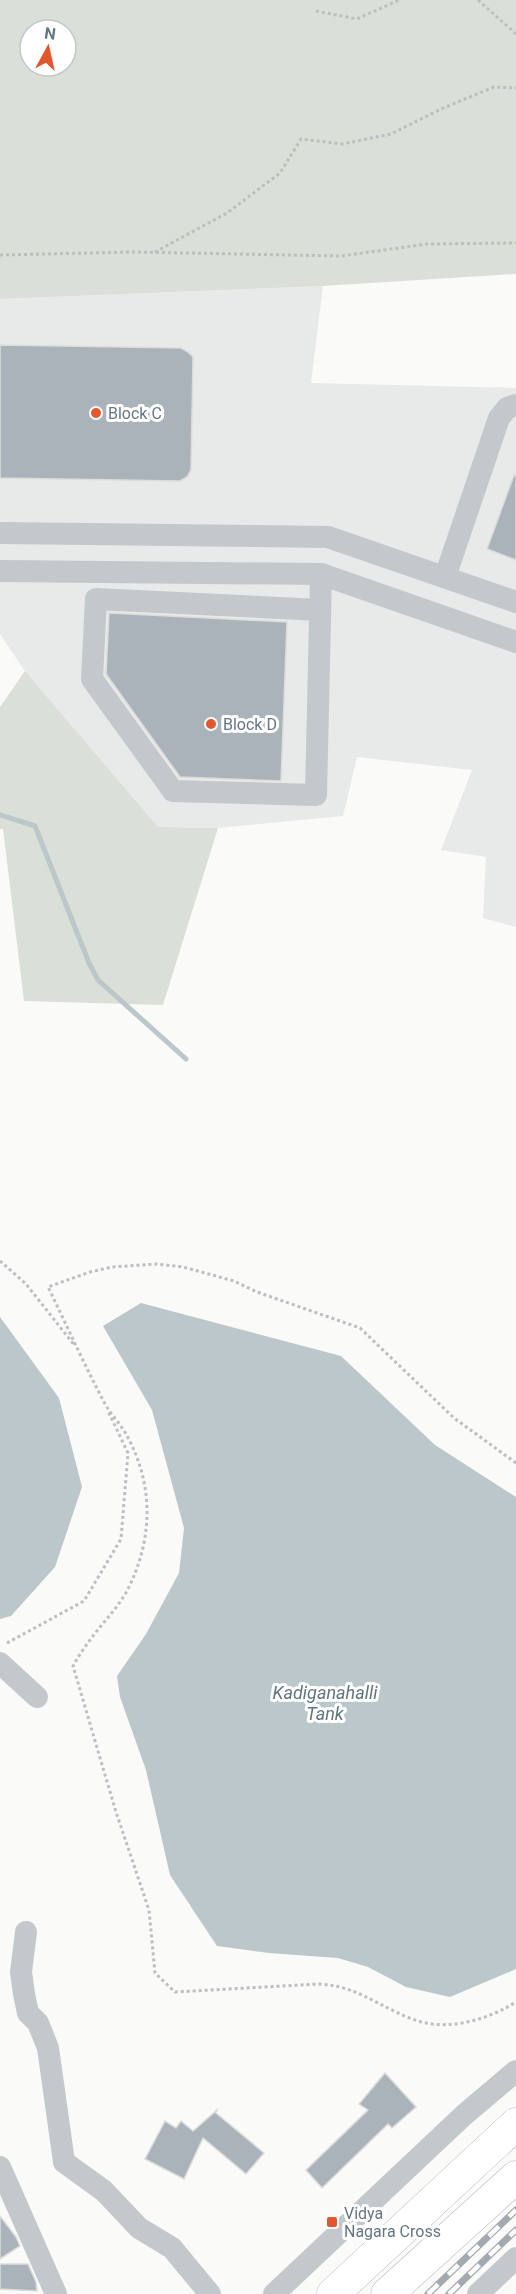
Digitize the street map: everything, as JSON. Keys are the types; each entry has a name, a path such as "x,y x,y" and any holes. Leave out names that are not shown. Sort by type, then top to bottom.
{"highway":[{"path":"333,2294 516,2124"},
{"path":"387,2294 516,2177"}],"street":[{"path":"444,577 499,418 507,408 516,405"},
{"path":"0,533 328,537 516,602"},
{"path":"0,571 321,574 516,642"},
{"path":"320,610 96,599 92,679 173,792 316,795 321,574"},
{"path":"0,1663 38,1697"},
{"path":"26,1932 21,1972 24,1994 28,2013 38,2023 48,2048 64,2162 104,2191 139,2228 172,2248 210,2294"},
{"path":"274,2294 464,2115 516,2071"},
{"path":"0,2167 56,2294"},
{"path":"478,2294 516,2258"}],"path":[{"path":"316,11 357,19 399,0"},
{"path":"478,0 516,34"},
{"path":"153,253 227,213 280,173 301,139 342,144 391,134 441,109 494,87 516,88"},
{"path":"0,255 153,253 341,256 427,244 516,243"},
{"path":"0,1261 26,1284 78,1350 128,1453 121,1539 84,1601 0,1647"},
{"path":"516,1463 454,1418 360,1328 257,1292 225,1278 183,1267 135,1264 112,1267 48,1287 105,1406 126,1434 141,1466 147,1498 146,1535 142,1554 127,1591 117,1608 91,1638 73,1666 116,1812 149,1910 155,1973 176,1992 319,1984 341,1986 419,2022 437,2024 454,2024 479,2019 516,2002"}],"shaded area":[{"path":"0,0 516,0 516,274 323,286 0,299"},
{"path":"323,286 311,383 516,388 516,927 483,918 486,857 441,850 472,770 357,757 343,816 218,828 158,827 25,671 0,634 0,299"},
{"path":"25,671 158,827 218,828 163,1005 24,1001 3,829 0,829 0,707"}],"water":[{"name":"Kadiganahalli Tank","path":"141,1303 341,1356 435,1445 516,1497 516,1969 450,1997 406,1987 368,1967 338,1958 269,1953 217,1946 170,1875 146,1770 120,1697 117,1676 146,1634 179,1573 184,1528 152,1410 103,1326"},
{"path":"0,1317 59,1398 82,1487 55,1567 11,1616 0,1619"}],"building":[{"name":"Block C","path":"0,345 181,348 188,352 193,357 191,470 187,477 180,481 0,478"},
{"path":"514,475 516,476 516,560 487,549"},
{"name":"Block D","path":"109,613 287,622 281,781 180,777 106,674"},
{"path":"385,2073 416,2107 392,2128 388,2124 322,2188 306,2170 368,2110 359,2104"},
{"path":"217,2110 216,2113 264,2153 246,2174 203,2138 184,2179 145,2159 165,2121 176,2128 181,2121 193,2131"},
{"path":"0,2216 20,2246 0,2259"},
{"path":"0,2264 28,2264 36,2282 37,2291 0,2289"}],"waterway":[{"path":"0,815 35,826 89,963 98,980 186,1059"}],"railway":[{"path":"428,2294 516,2210"},
{"path":"449,2294 516,2230"}],"place":[{"name":"Block C","path":"96,413"},
{"name":"Block D","path":"211,724"},
{"name":"Vidya Nagara Cross","path":"332,2222"}]}
